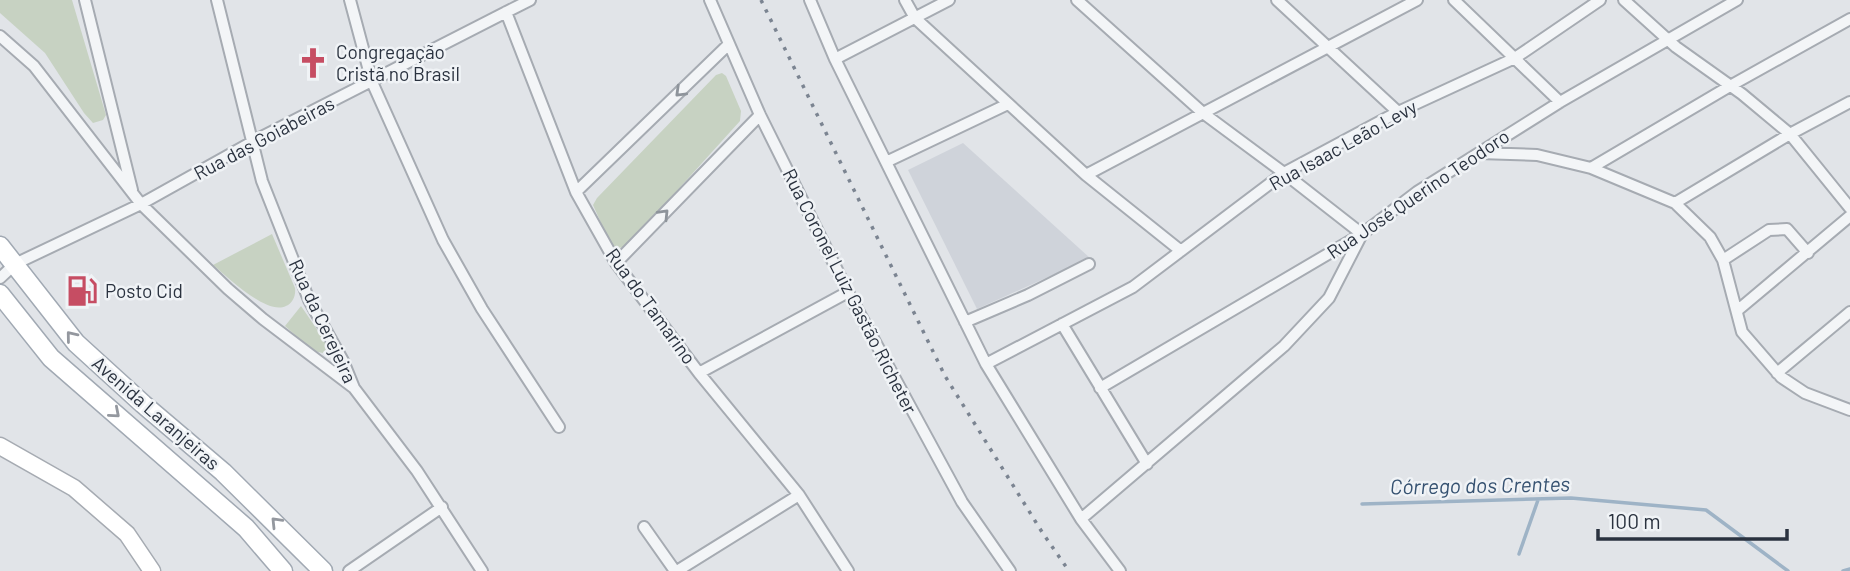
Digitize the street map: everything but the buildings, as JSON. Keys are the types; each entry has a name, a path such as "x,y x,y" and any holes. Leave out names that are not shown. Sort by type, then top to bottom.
{"main road":[{"name":"Avenida Laranjeiras","path":"0,246 76,343 232,480 323,571"},
{"name":"Avenida Laranjeiras","path":"0,294 51,358 246,528 283,571"},
{"path":"0,446 74,488 127,534 152,571"}],"street":[{"path":"85,0 137,200"},
{"name":"Rua da Cerejeira","path":"217,0 262,181 309,300 343,361 354,388 442,507 482,571"},
{"path":"350,0 372,82 443,240 482,309 559,427"},
{"name":"Rua das Goiabeiras","path":"0,278 15,264 137,200 530,0"},
{"name":"Rua Coronel Luiz Gastão Richeter","path":"710,0 760,115 848,292 962,502 1010,571"},
{"path":"810,0 835,59 986,364 1081,519 1120,571"},
{"path":"905,0 915,18 1086,176 1181,251"},
{"path":"835,59 949,0"},
{"path":"1077,0 1203,113 1362,234 1329,298 1284,346 1081,519"},
{"path":"1277,0 1398,112"},
{"path":"1086,176 1417,0"},
{"path":"1454,0 1560,102"},
{"name":"Rua Isaac Leão Levy","path":"986,364 1133,287 1284,173 1398,112 1515,58 1600,0"},
{"path":"1624,0 1667,39 1790,134 1850,208"},
{"name":"Rua José Querino Teodoro","path":"1100,388 1362,234 1417,192 1560,102 1737,0"},
{"name":"Rua do Tamarino","path":"506,12 576,192 616,263 699,373 799,495 848,571"},
{"path":"1591,168 1850,19"},
{"path":"0,36 34,66 137,200 228,289 354,388"},
{"path":"576,192 729,44"},
{"path":"1675,203 1790,134 1850,102"},
{"path":"887,162 1008,104"},
{"path":"616,263 760,115"},
{"path":"1478,153 1537,155 1591,168 1675,203 1710,237 1723,260 1742,332 1777,373 1805,393 1847,405"},
{"path":"1738,310 1850,216"},
{"path":"1723,260 1769,230 1787,229 1808,253"},
{"path":"965,322 1028,295 1089,264"},
{"path":"699,373 848,292"},
{"path":"1777,373 1850,312"},
{"path":"1062,324 1147,464"},
{"path":"644,527 676,571 799,495"},
{"path":"349,571 442,507"}],"shaded area":[{"path":"963,143 1090,258 977,309 908,170"}],"green space":[{"path":"0,0 72,0 106,115 103,120 93,123 84,113 45,53 0,13"},
{"path":"722,73 726,76 741,111 740,121 626,247 617,248 611,245 593,205 597,198 716,75"},
{"path":"272,234 295,288 290,303 278,308 248,294 213,265"},
{"path":"301,306 327,344 323,353 313,351 285,326"}],"waterway":[{"name":"Córrego dos Crentes","path":"1362,504 1571,498 1706,510 1788,571"},
{"path":"1519,554 1538,500"},
{"name":"Córrego dos Crentes","path":"1843,571 1850,569"}],"railway":[{"path":"761,0 945,376 1069,571"}],"place":[{"name":"Congregação Cristã no Brasil","path":"313,63"},
{"name":"Posto Cid","path":"82,291"}]}
